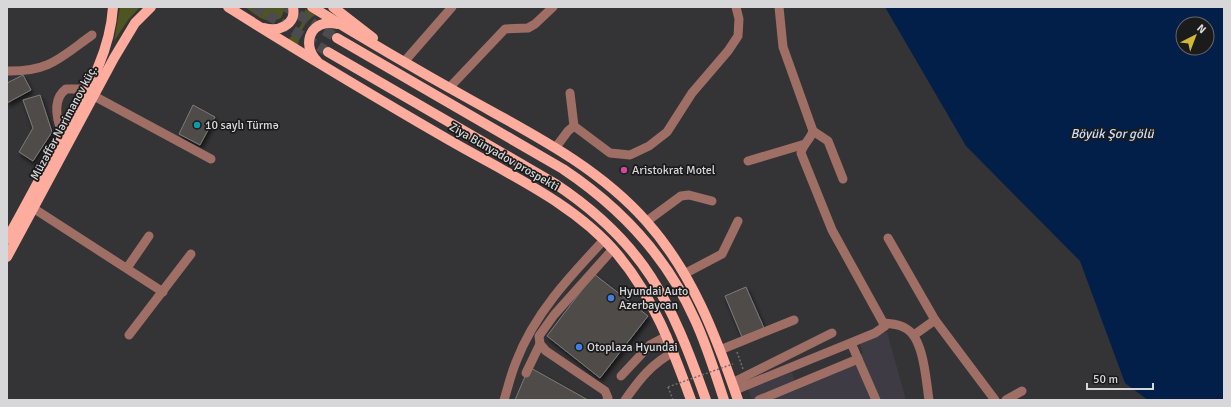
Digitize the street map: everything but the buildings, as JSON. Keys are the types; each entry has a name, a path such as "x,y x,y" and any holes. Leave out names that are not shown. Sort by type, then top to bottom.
{"main road":[{"path":"8,235 63,136 91,93 112,27 113,7"},
{"name":"Müzəffər Nərimanov küç.","path":"7,257 91,93 135,23 151,7"},
{"name":"Ziya Bünyadov prospekti","path":"228,7 333,73 546,196 580,220 604,240 631,271 650,299 674,352 691,400"},
{"path":"249,21 264,28 280,29 288,24 292,19 293,7"},
{"path":"312,7 449,88 556,147 606,182 647,222 672,255 684,274 714,333 735,391"},
{"path":"333,7 404,62"},
{"path":"333,73 311,55 309,50 309,39 315,29 320,25 332,23 343,26"},
{"name":"Ziya Bünyadov prospekti","path":"337,38 558,166 583,182 623,217 660,260 695,319 724,400"},
{"name":"Ziya Bünyadov prospekti","path":"328,52 554,183 586,206 613,229 646,268 670,309 689,351 706,400"},
{"path":"613,249 650,289 689,351"},
{"path":"660,260 685,288 714,333"}],"street":[{"path":"404,62 452,7"},
{"path":"449,88 505,29 511,27 518,29 528,28 535,24 552,7"},
{"path":"570,93 574,126 610,153 630,155 649,146 667,132 692,93 728,51 738,36 739,19 736,7"},
{"path":"735,391 883,329 884,323 832,230 803,159 801,152 805,144 811,138 813,131 783,47 780,7"},
{"path":"7,71 26,72 49,65 92,35"},
{"path":"63,136 56,119 58,102 62,92 66,89 91,93 211,160"},
{"path":"556,147 568,131 574,126"},
{"path":"813,131 828,141 843,179"},
{"path":"748,161 805,144"},
{"path":"647,222 681,196 689,195 712,201"},
{"path":"33,208 163,292"},
{"path":"684,274 716,259 722,254 738,221"},
{"path":"127,268 149,236"},
{"path":"888,238 935,320 995,400"},
{"path":"504,400 516,361 535,324 576,269 604,240"},
{"path":"526,373 540,344 540,336 554,315 613,249"},
{"path":"129,335 191,254"},
{"path":"720,350 794,320"},
{"path":"914,335 935,320"},
{"path":"884,323 907,328 914,335 923,362 929,400"},
{"path":"735,391 832,333"},
{"path":"621,376 650,345 667,336"},
{"path":"851,343 876,400"},
{"path":"540,344 546,351 605,391 608,398 607,400"},
{"path":"625,400 649,369 660,360 674,352"},
{"path":"759,400 858,359"},
{"path":"1006,400 1022,391"}],"path":[{"path":"736,351 740,361"},
{"path":"673,400 668,387 733,364 731,358"}],"shaded area":[{"path":"887,332 906,400 752,400 748,389 792,372 795,381 863,353 859,342"}],"green space":[{"path":"120,7 140,7 128,20 114,41"},
{"path":"245,7 285,8 281,18 266,20"},
{"path":"305,9 315,15 303,28 298,47 287,40 300,27 304,18"}],"water":[{"name":"Böyük Şor gölü","path":"885,7 1224,7 1224,400 1148,400 1125,383 1080,261 966,146"}],"tunnel":[{"path":"255,7 328,52"},
{"path":"286,7 337,38"}],"place":[{"name":"10 saylı Türmə","path":"197,125"},
{"name":"Aristokrat Motel","path":"624,170"},
{"name":"Hyundai Auto Azerbaycan","path":"611,298"},
{"name":"Otoplaza Hyundai","path":"579,347"}]}
